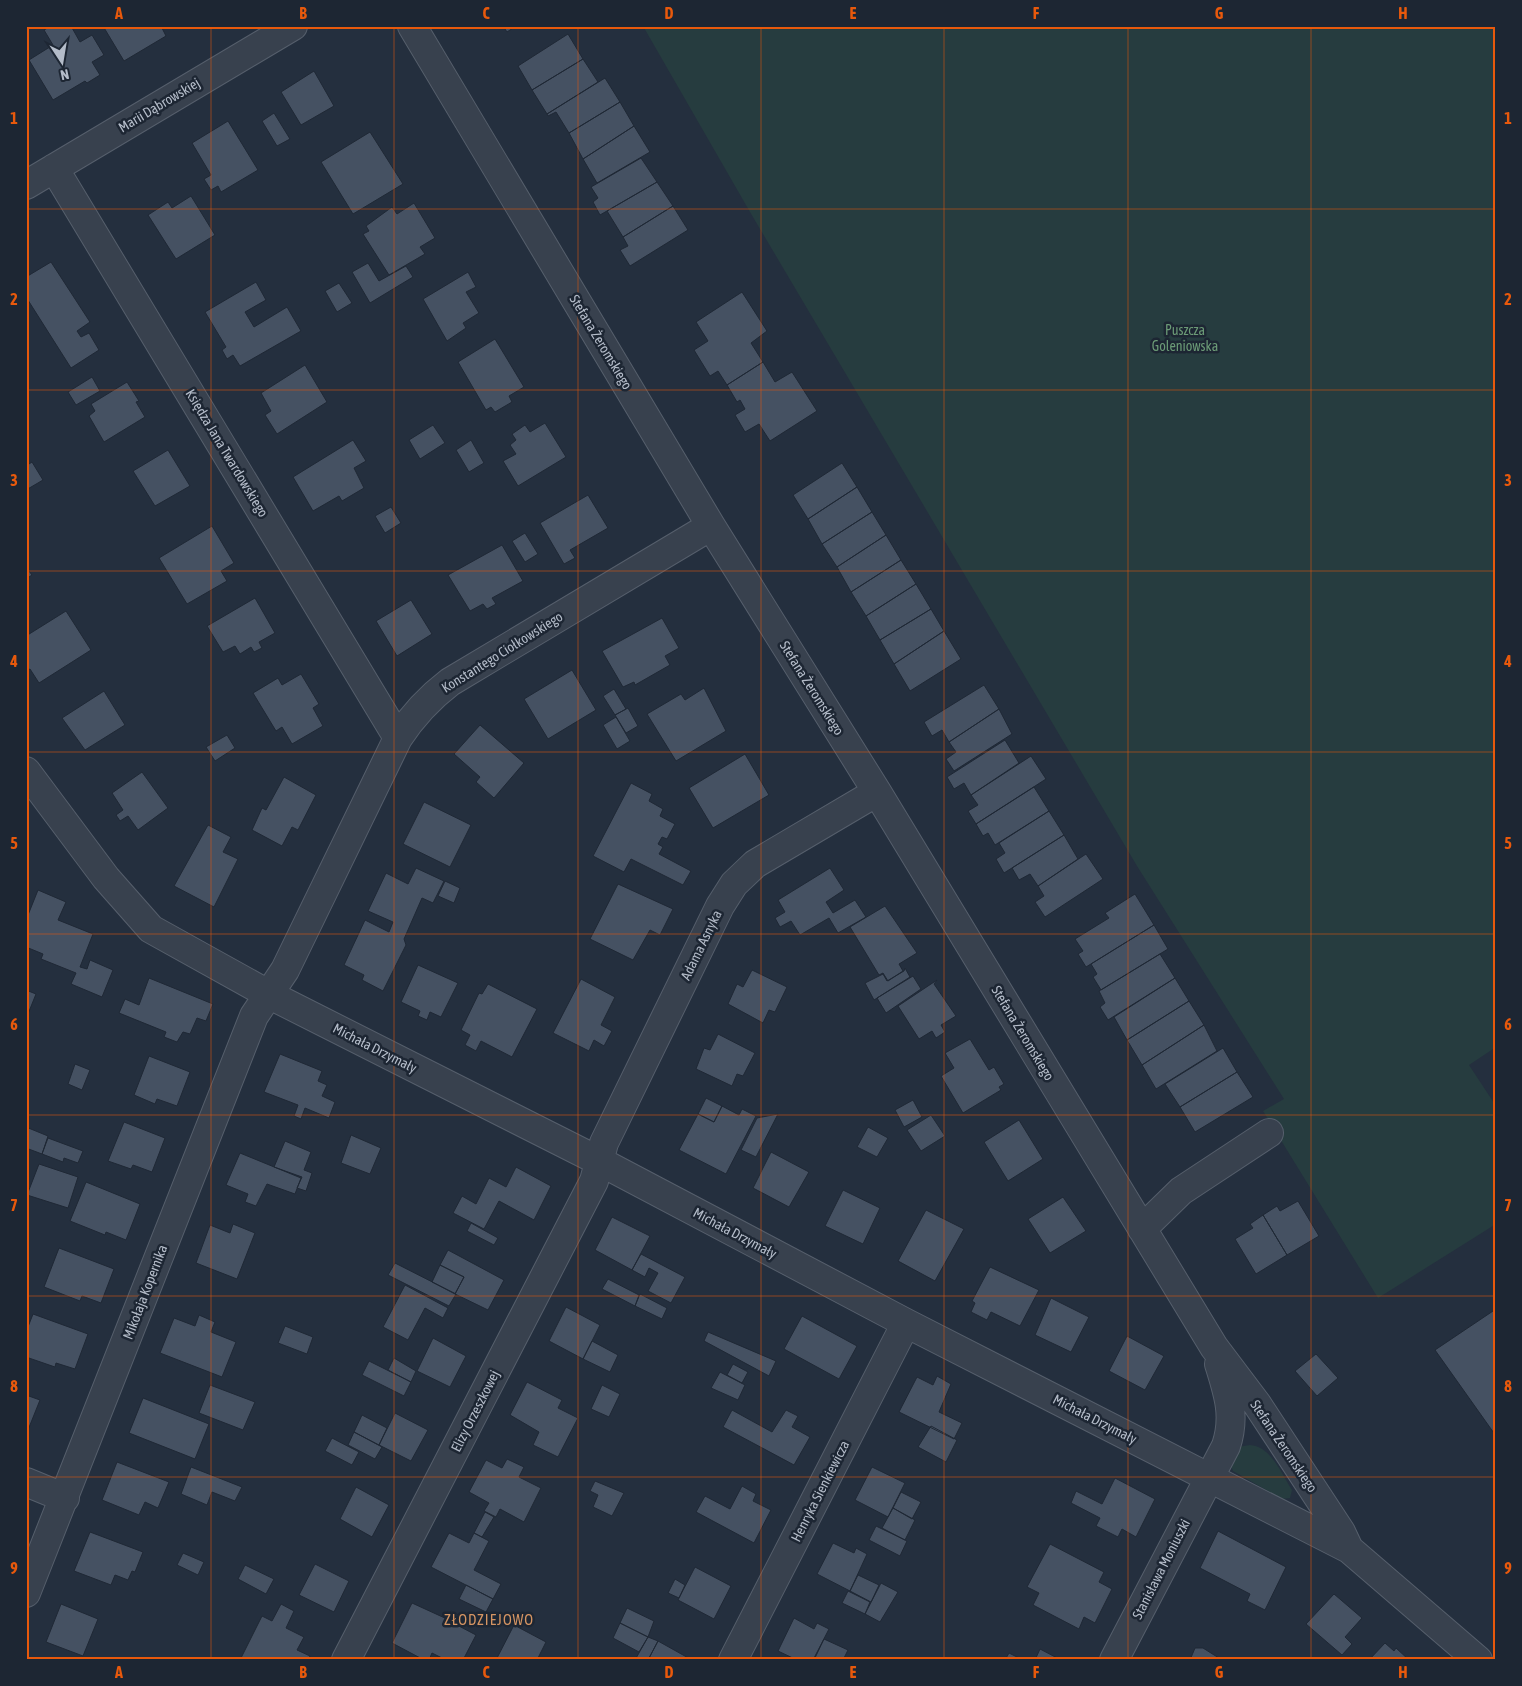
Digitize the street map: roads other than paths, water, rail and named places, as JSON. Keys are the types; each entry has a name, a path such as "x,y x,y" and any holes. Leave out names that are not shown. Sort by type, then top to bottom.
{"street":[{"name":"Marii Dąbrowskiej","path":"26,185 292,26"},
{"name":"Stefana Żeromskiego","path":"412,26 711,526 877,792 1214,1347 1257,1404 1341,1532 1348,1549"},
{"name":"Księdza Jana Twardowskiego","path":"54,168 398,738"},
{"name":"Konstantego Ciołkowskiego","path":"268,994 285,970 398,738 412,717 430,697 450,682 711,526"},
{"name":"Michała Drzymały","path":"26,771 106,878 151,929 268,994 599,1161 906,1323 1348,1549 1478,1660"},
{"name":"Adama Asnyka","path":"599,1161 604,1143 720,906 734,884 762,859 877,792"},
{"name":"Mikołaja Kopernika","path":"26,1593 254,1016 268,994"},
{"path":"1142,1229 1181,1192 1269,1133"},
{"name":"Elizy Orzeszkowej","path":"346,1660 594,1181 599,1161"},
{"name":"Henryka Sienkiewicza","path":"733,1660 906,1323"},
{"name":"Stefana Żeromskiego","path":"1208,1477 1226,1446 1231,1430 1230,1400 1214,1347"},
{"name":"Stanisława Moniuszki","path":"1114,1660 1208,1477"},
{"path":"26,1482 65,1498"}],"district":[{"name":"ZŁODZIEJOWO","path":"489,1619"}],"park label":[{"name":"Puszcza Goleniowska","path":"1185,338"}]}
